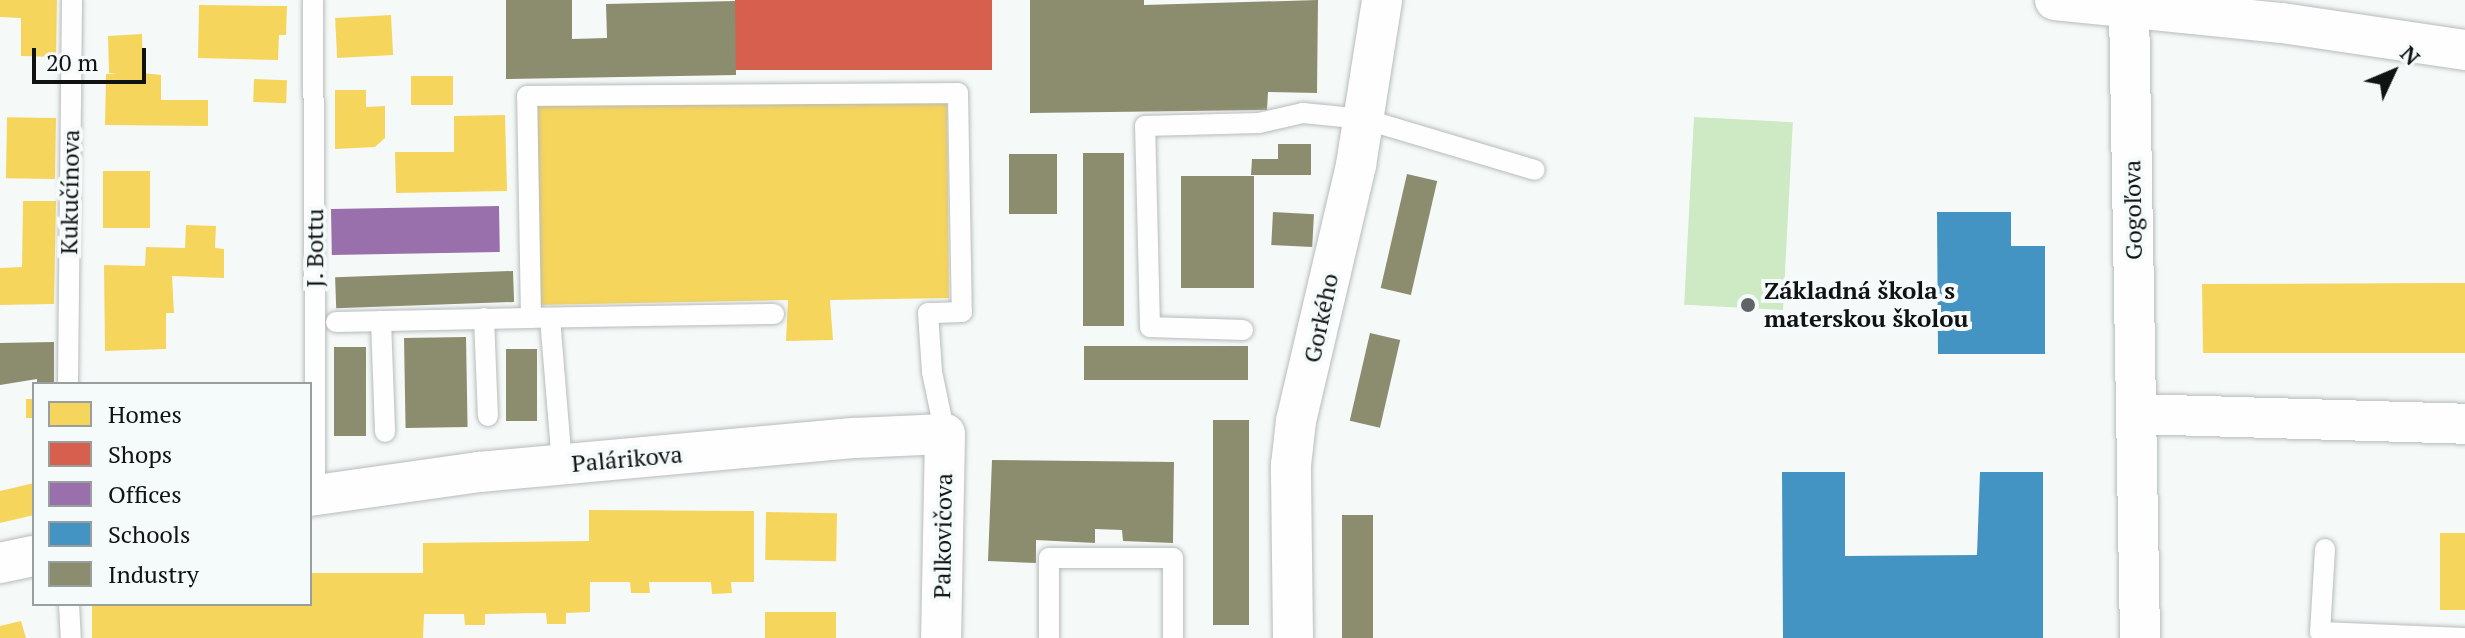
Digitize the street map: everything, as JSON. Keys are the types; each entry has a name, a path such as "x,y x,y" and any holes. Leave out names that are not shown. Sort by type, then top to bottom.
{"street":[{"name":"Gorkého","path":"1293,638 1291,465 1296,421 1364,119 1382,0"},
{"path":"2055,0 2282,23 2465,50"},
{"name":"Gogoľova","path":"2129,7 2140,638"},
{"path":"2136,414 2465,424"},
{"name":"Palárikova","path":"313,496 562,465 855,438 945,434"},
{"name":"Palkovičova","path":"941,638 945,434"},
{"path":"0,563 32,556"}],"lane":[{"name":"Kukučínova","path":"68,382 72,0"},
{"name":"J. Bottu","path":"313,0 313,496"},
{"path":"562,465 540,318 527,96 958,93 962,312 928,313 932,372 945,434"},
{"path":"1243,330 1150,327 1145,126 1259,123 1303,113 1364,119 1535,170"},
{"path":"336,322 774,314"},
{"path":"484,318 488,416"},
{"path":"381,321 385,432"},
{"path":"2325,549 2320,632 2465,638"},
{"path":"1049,638 1049,558 1173,558 1173,638"},
{"path":"69,606 71,638"}],"green space":[{"path":"1694,117 1793,122 1783,310 1684,305"}],"building: Homes":[{"path":"0,0 57,0 56,57 21,56 21,18 0,17"},
{"path":"199,5 287,6 286,35 279,35 278,60 198,58"},
{"path":"391,15 393,55 337,58 335,18"},
{"path":"142,34 143,73 161,75 161,100 208,100 208,126 105,125 106,74 117,74 109,73 108,36"},
{"path":"411,76 453,76 453,105 411,105"},
{"path":"254,79 287,80 286,103 253,102"},
{"path":"335,90 366,90 366,107 385,106 385,138 375,147 335,149"},
{"path":"947,99 949,298 830,300 833,340 786,341 788,300 536,305 533,105"},
{"path":"505,115 507,191 396,193 395,152 454,152 454,116"},
{"path":"7,117 56,118 55,179 6,178"},
{"path":"103,171 150,171 150,228 103,228"},
{"path":"23,201 56,201 54,304 0,305 0,268 22,267"},
{"path":"186,225 216,226 215,248 224,249 224,278 172,276 174,313 166,313 166,349 105,351 104,265 145,266 146,247 185,248"},
{"path":"2465,283 2465,353 2203,353 2202,284"},
{"path":"26,399 32,399 32,418 26,418"},
{"path":"32,483 32,515 0,523 0,491"},
{"path":"589,510 754,511 754,582 731,582 732,593 712,594 711,582 649,582 650,593 631,593 630,582 590,582 590,612 566,613 566,624 547,624 546,613 485,614 485,625 465,625 464,614 424,614 423,638 92,638 92,606 312,606 312,573 423,573 423,543 589,541"},
{"path":"766,512 837,513 836,561 765,560"},
{"path":"2440,533 2465,533 2465,610 2440,610"},
{"path":"765,612 836,612 836,638 765,638"},
{"path":"21,621 26,638 0,638 0,626"}],"building: Shops":[{"path":"735,0 992,0 992,70 735,70"}],"building: Offices":[{"path":"499,206 500,252 332,255 331,209"}],"building: Schools":[{"path":"1937,212 2011,212 2011,246 2045,246 2045,354 1938,354"},
{"path":"1782,472 1845,472 1845,556 1977,555 1980,472 2043,472 2043,638 1783,638"}],"building: Industry":[{"path":"506,0 572,0 572,39 607,38 606,4 735,1 736,75 506,79"},
{"path":"1030,0 1144,0 1144,5 1318,0 1317,93 1268,92 1267,110 1030,113"},
{"path":"1278,144 1311,144 1311,175 1251,175 1252,159 1278,159"},
{"path":"1083,153 1124,153 1124,326 1083,326"},
{"path":"1009,154 1057,154 1057,214 1009,214"},
{"path":"1407,174 1437,181 1411,295 1381,288"},
{"path":"1181,176 1254,176 1254,288 1181,288"},
{"path":"1273,212 1314,214 1312,247 1271,245"},
{"path":"513,271 514,302 336,308 335,277"},
{"path":"1370,333 1400,340 1380,428 1350,421"},
{"path":"466,337 468,427 406,428 404,338"},
{"path":"54,342 54,382 37,382 37,379 0,385 0,343"},
{"path":"1084,346 1248,346 1248,380 1084,380"},
{"path":"334,347 366,347 366,436 334,436"},
{"path":"506,349 537,349 537,421 506,421"},
{"path":"1213,420 1249,420 1249,625 1213,625"},
{"path":"992,460 1174,462 1173,543 1123,541 1122,530 1095,529 1095,543 1036,540 1036,563 988,561"},
{"path":"1342,515 1373,515 1373,638 1342,638"}],"place":[{"name":"Základná škola s materskou školou","path":"1748,305"}]}
